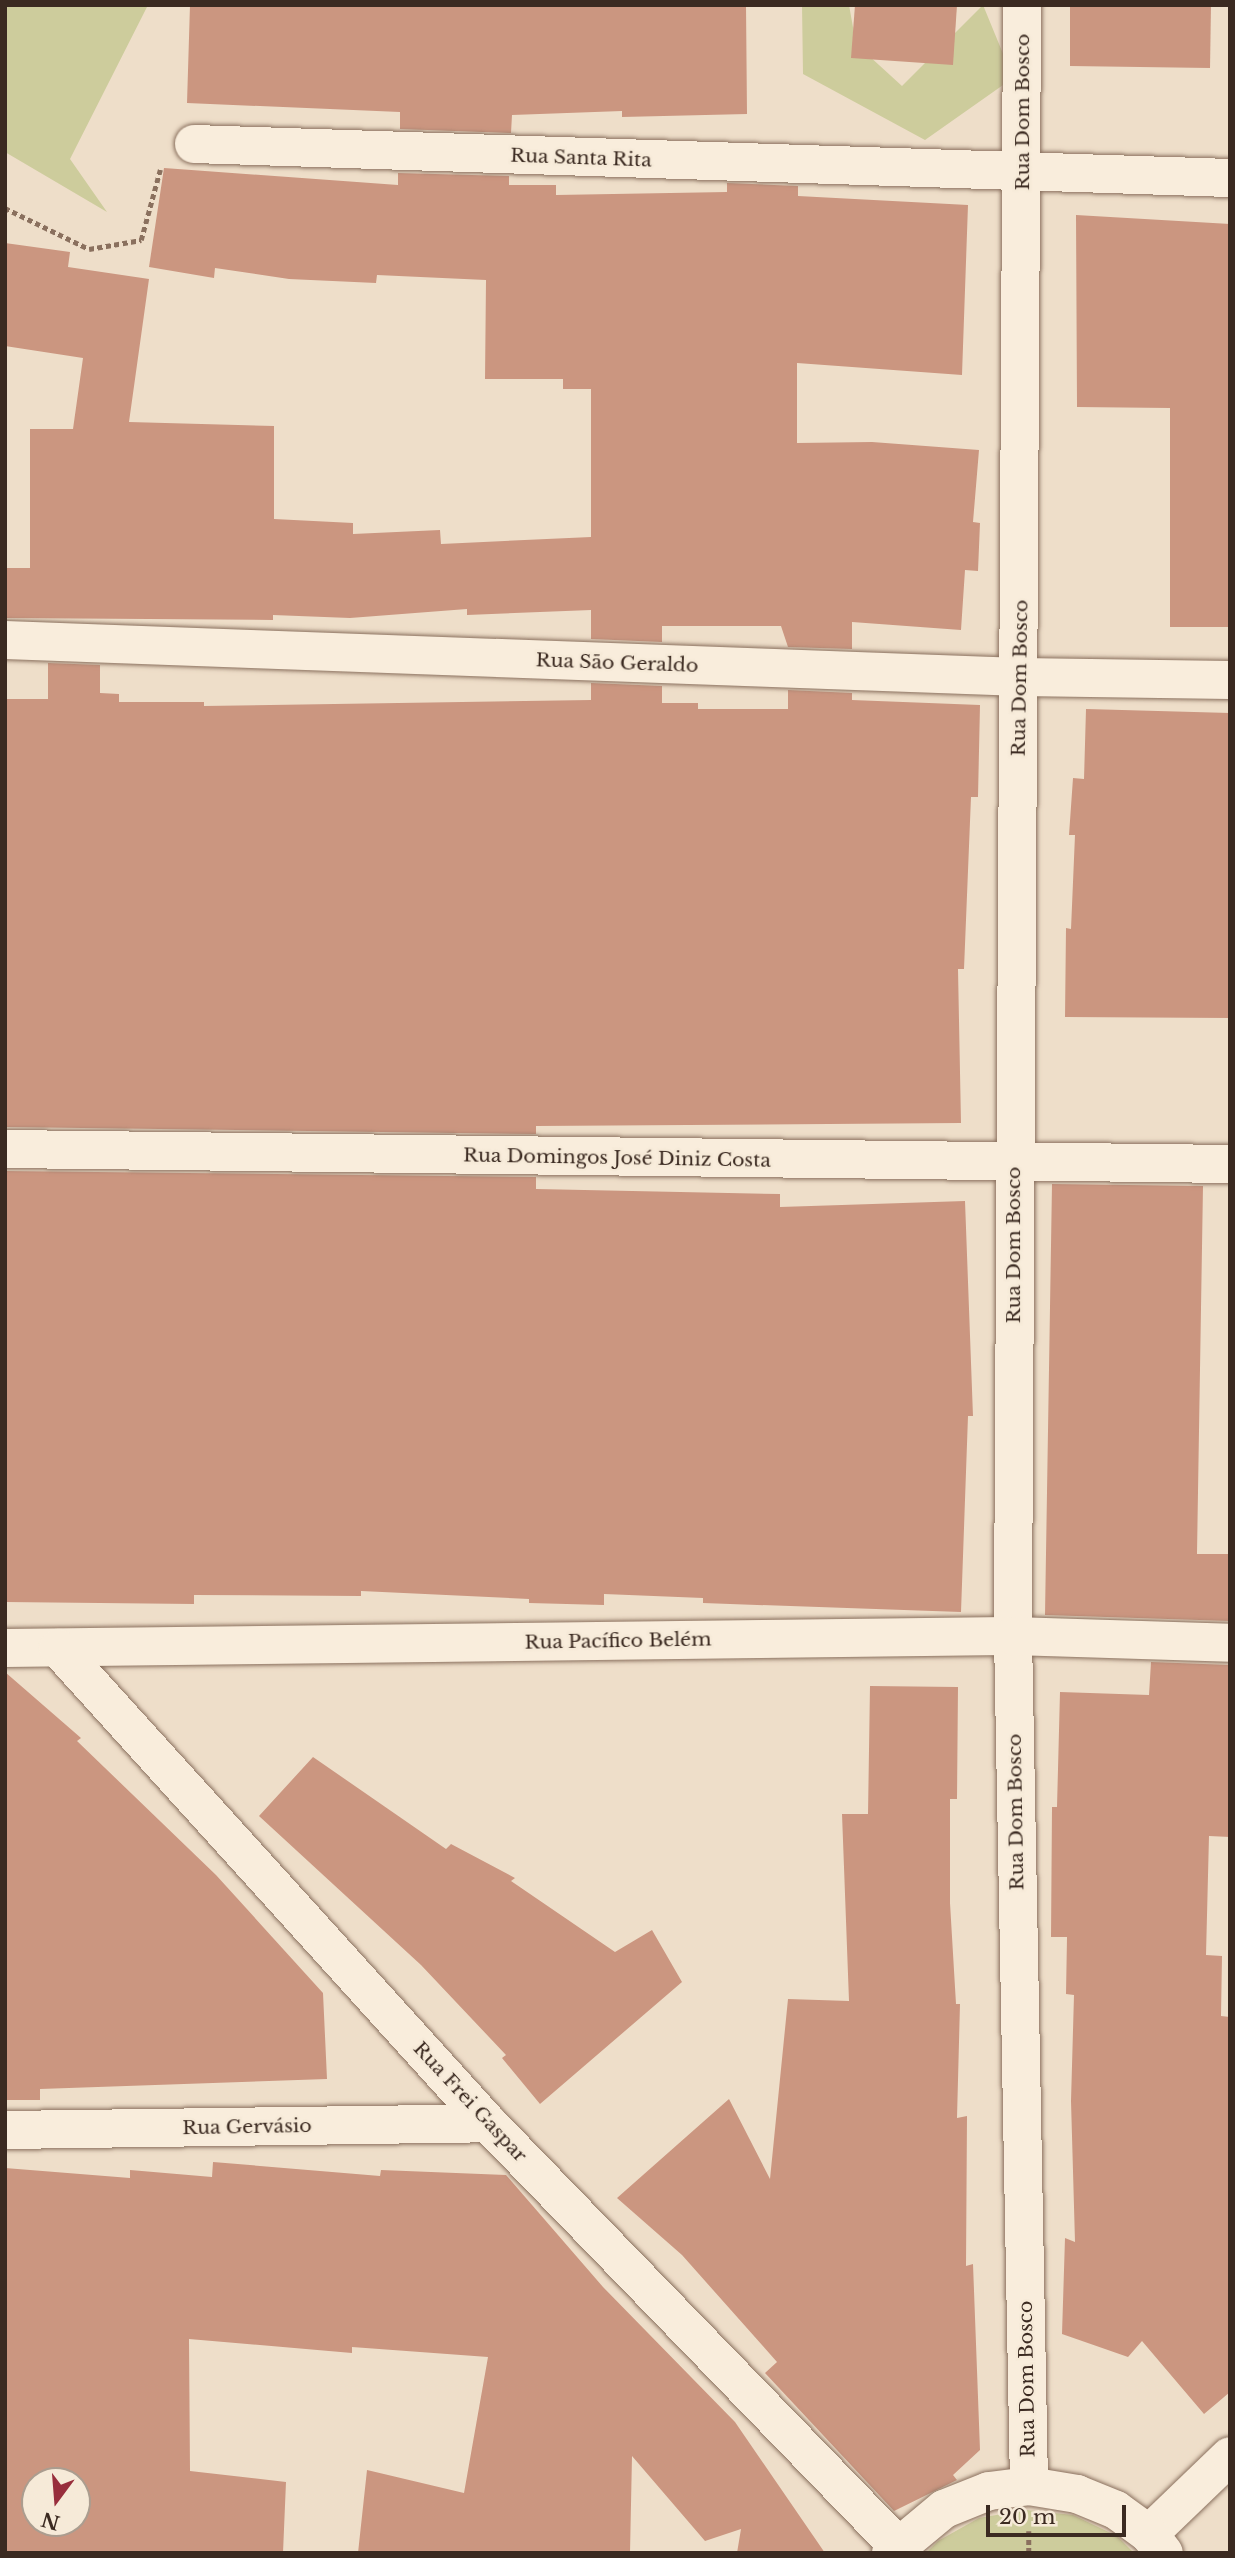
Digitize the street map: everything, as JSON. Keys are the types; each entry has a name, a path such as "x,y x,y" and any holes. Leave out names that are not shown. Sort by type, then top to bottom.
{"street":[{"name":"Rua Dom Bosco","path":"1022,5 1024,173 1013,1636 1029,2486"},
{"name":"Rua Santa Rita","path":"194,144 1230,178"},
{"name":"Rua São Geraldo","path":"5,640 1020,677 1230,680"},
{"name":"Rua Domingos José Diniz Costa","path":"5,1149 1015,1165 1230,1164"},
{"name":"Rua Pacífico Belém","path":"5,1647 1013,1636 1230,1643"},
{"name":"Rua Frei Gaspar","path":"58,1648 488,2123 893,2548"},
{"name":"Rua Gervásio","path":"5,2130 488,2123"},
{"path":"893,2548 944,2509 989,2491 1029,2486 1077,2494 1116,2510 1157,2544 1230,2456"}],"path":[{"path":"5,208 89,249 141,240 159,171 194,144"},
{"path":"1018,2531 1041,2531"},
{"path":"1029,2531 1030,2553"}],"green space":[{"path":"5,5 148,5 70,159 107,212 5,152"},
{"path":"802,5 849,5 856,44 902,86 983,5 1013,78 925,140 803,74"},
{"path":"1026,2510 1073,2515 1117,2536 1134,2553 926,2553 938,2541 979,2518"}],"building":[{"path":"190,5 746,5 747,114 622,117 622,111 512,115 511,133 400,129 400,112 187,103"},
{"path":"855,5 957,5 953,65 851,58"},
{"path":"1070,5 1211,5 1210,68 1070,66"},
{"path":"164,168 398,185 398,173 509,176 509,185 556,185 556,195 727,192 727,183 798,186 798,196 968,205 962,375 797,363 797,443 872,442 979,450 973,522 980,523 978,571 965,570 961,630 852,622 852,649 788,647 781,626 662,626 662,642 591,639 591,610 467,615 467,609 350,618 273,615 273,620 5,618 5,568 30,568 30,429 73,429 83,358 5,346 5,243 70,252 68,267 149,279 129,422 274,426 274,519 353,523 353,534 440,530 441,544 591,537 591,389 563,389 563,379 485,379 486,280 377,275 376,283 289,279 215,268 214,278 149,267"},
{"path":"1076,215 1230,224 1230,627 1170,627 1170,408 1077,407"},
{"path":"48,663 100,665 100,693 119,694 119,702 204,702 204,706 591,700 591,683 662,686 662,703 698,703 698,709 788,709 788,690 852,693 852,700 980,705 978,797 971,797 964,969 958,969 961,1123 536,1126 536,1134 5,1127 5,699 48,699"},
{"path":"1086,709 1230,713 1230,1018 1065,1017 1066,928 1071,929 1075,835 1069,835 1073,778 1084,779"},
{"path":"5,1171 536,1177 536,1189 780,1194 780,1207 965,1201 973,1416 968,1416 961,1612 703,1603 703,1598 604,1594 604,1605 529,1603 529,1599 361,1591 361,1596 194,1595 194,1604 5,1602"},
{"path":"1052,1184 1203,1186 1197,1554 1230,1554 1230,1621 1045,1615"},
{"path":"1151,1662 1230,1665 1230,1837 1209,1836 1206,1955 1222,1956 1221,2016 1230,2017 1230,2392 1204,2414 1142,2341 1128,2357 1062,2334 1065,2238 1075,2242 1071,2101 1074,1995 1066,1994 1067,1937 1051,1937 1052,1807 1057,1807 1060,1692 1149,1695"},
{"path":"5,1672 81,1738 77,1741 216,1875 323,1993 327,2079 40,2089 40,2100 5,2100"},
{"path":"870,1686 958,1687 957,1799 950,1799 950,1903 956,2004 960,2004 957,2118 967,2116 966,2266 973,2264 980,2450 953,2475 957,2480 894,2511 765,2373 777,2362 682,2255 617,2198 729,2099 770,2179 788,1999 849,2001 842,1814 868,1814"},
{"path":"313,1757 446,1849 451,1844 515,1878 511,1881 615,1952 652,1930 682,1982 540,2104 502,2058 506,2055 421,1965 259,1816"},
{"path":"213,2162 380,2176 381,2170 506,2175 603,2287 735,2422 825,2553 737,2553 741,2529 705,2541 632,2456 630,2553 358,2553 367,2470 464,2493 488,2357 352,2347 352,2353 189,2339 190,2471 286,2482 283,2553 5,2553 5,2168 130,2178 130,2170 212,2177"}]}
